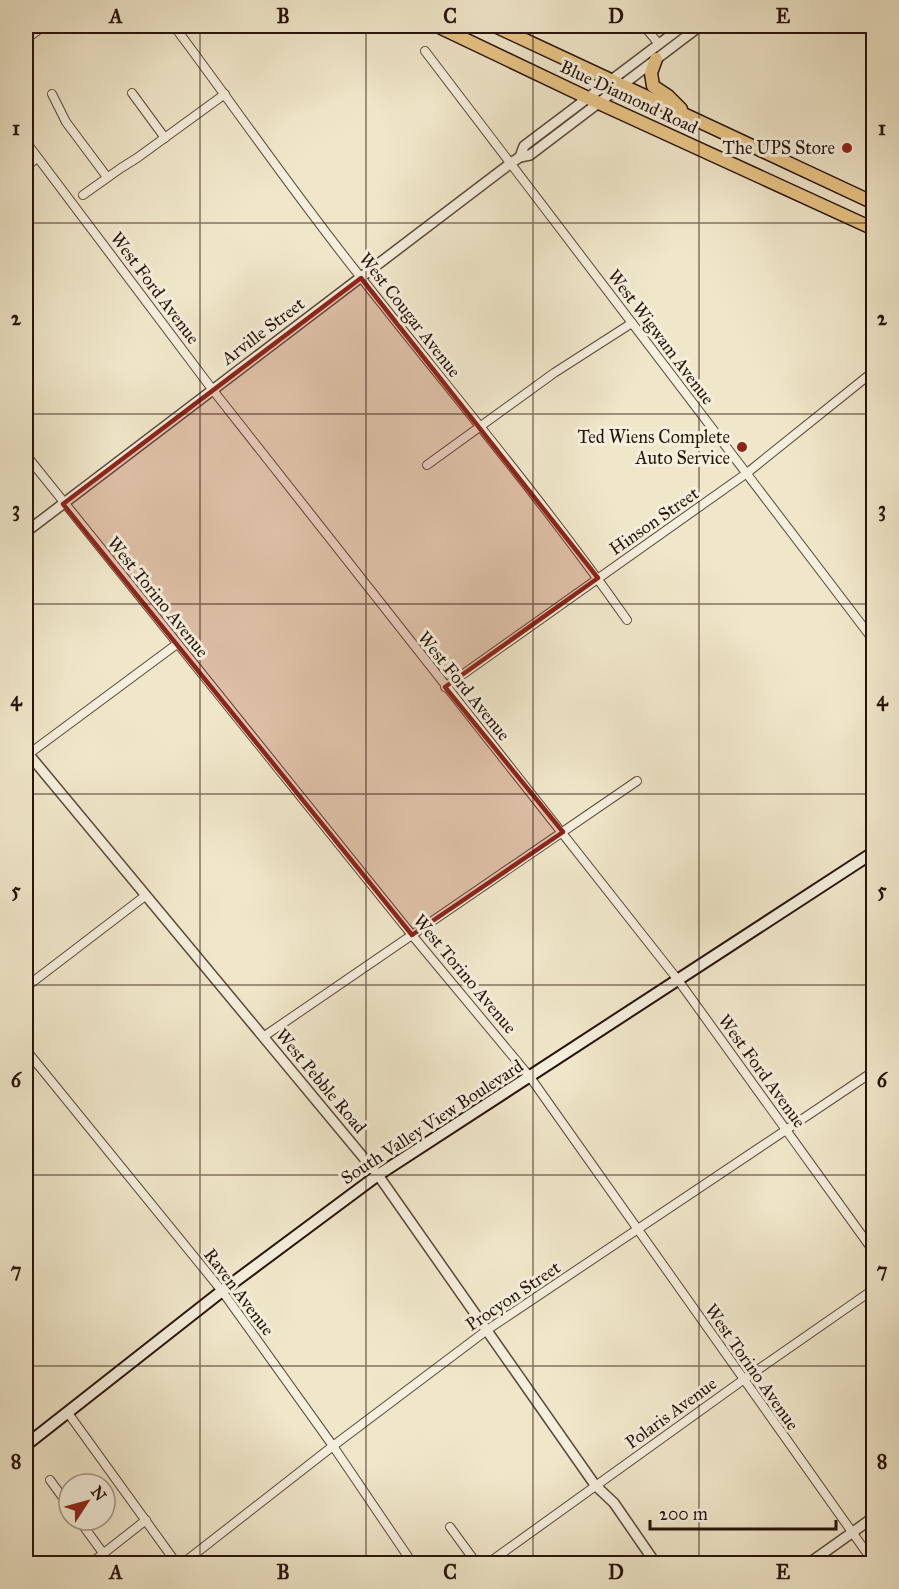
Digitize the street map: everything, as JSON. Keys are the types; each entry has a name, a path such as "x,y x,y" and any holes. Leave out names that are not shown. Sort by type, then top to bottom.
{"highway":[{"name":"Blue Diamond Road","path":"436,26 873,229"},
{"name":"Blue Diamond Road","path":"495,26 873,203"},
{"path":"656,59 651,73 653,86 668,96 688,116"}],"main road":[{"name":"South Valley View Boulevard","path":"26,1445 222,1291 378,1175 873,852"}],"street":[{"path":"26,39 44,26"},
{"name":"West Cougar Avenue","path":"174,26 361,278 481,427 598,578 627,620"},
{"path":"644,26 658,44"},
{"name":"Arville Street","path":"26,532 520,157 524,146 617,82 658,44 683,26"},
{"name":"Arville Street","path":"617,82 656,59 700,26"},
{"name":"West Wigwam Avenue","path":"425,51 873,641"},
{"path":"132,93 165,138"},
{"path":"52,94 66,122 107,177"},
{"path":"83,195 225,94"},
{"name":"West Ford Avenue","path":"26,142 212,389 678,980 873,1252"},
{"path":"26,167 37,158"},
{"path":"428,465 554,373 632,323"},
{"name":"Hinson Street","path":"445,687 747,473 873,371"},
{"name":"West Torino Avenue","path":"26,455 177,645 530,1077 873,1563"},
{"path":"26,754 177,645"},
{"name":"West Pebble Road","path":"26,754 378,1175 595,1485 614,1503 656,1563"},
{"path":"263,1037 637,781"},
{"path":"26,987 146,896"},
{"name":"Raven Avenue","path":"26,1050 222,1291 413,1563"},
{"name":"Procyon Street","path":"182,1563 487,1330 873,1071"},
{"name":"Polaris Avenue","path":"487,1563 873,1289"},
{"path":"68,1413 177,1563"},
{"path":"50,1480 57,1490"},
{"path":"808,1563 873,1517"},
{"path":"90,1563 146,1520"},
{"path":"450,1527 477,1563"},
{"path":"88,1532 103,1553"}],"highlighted area":[{"path":"361,278 598,578 445,687 563,832 412,935 63,504"}],"place":[{"name":"The UPS Store","path":"847,148"},
{"name":"Ted Wiens Complete Auto Service","path":"742,447"}]}
